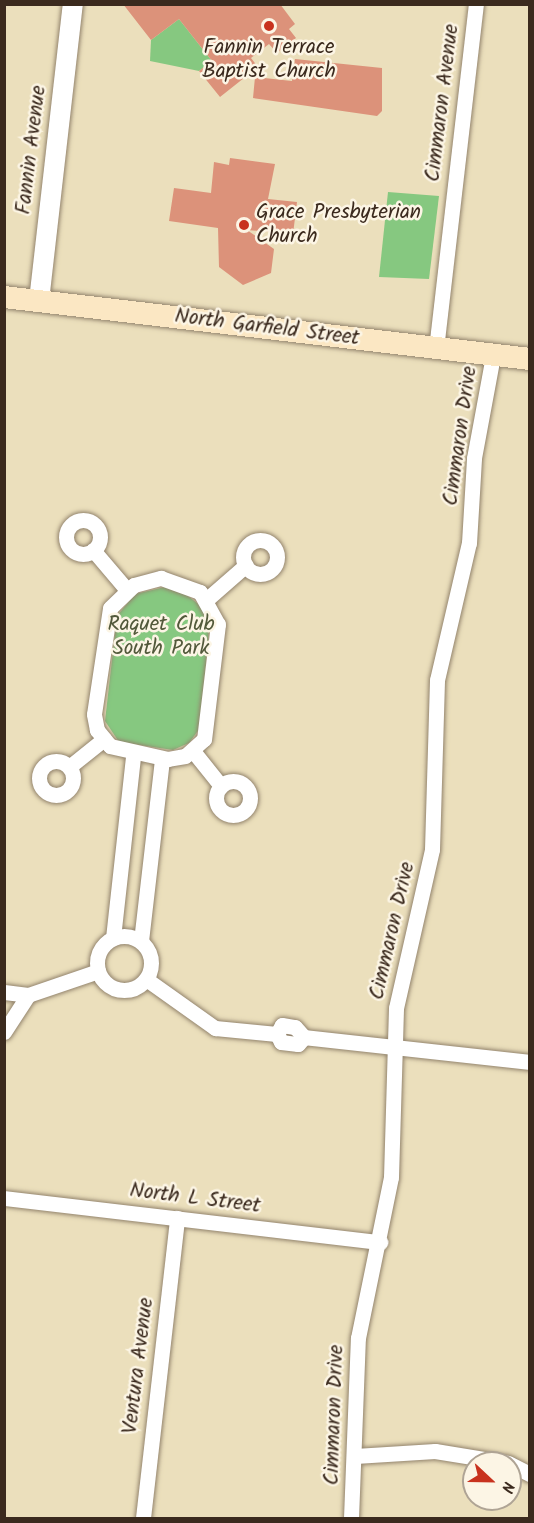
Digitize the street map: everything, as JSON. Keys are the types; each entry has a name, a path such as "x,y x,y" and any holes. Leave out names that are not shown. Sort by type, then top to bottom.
{"main road":[{"name":"North Garfield Street","path":"4,297 530,359"}],"street":[{"name":"Fannin Avenue","path":"39,301 73,4"},
{"name":"Cimmaron Avenue","path":"436,349 476,4"},
{"name":"Cimmaron Drive","path":"351,1518 358,1338 392,1177 392,1047 396,1008 432,849 437,680 469,543 474,458 494,355"},
{"path":"93,550 127,590"},
{"path":"206,600 246,565"},
{"path":"151,579 171,579 206,600 217,617 218,641 207,730 193,751 162,759 133,756 104,739 94,714 104,627 111,608 127,590 151,579"},
{"path":"69,767 104,739"},
{"path":"193,751 221,786"},
{"path":"133,756 113,938 98,955 98,971 116,989 133,989 146,979 150,955 141,941 162,759"},
{"path":"113,938 141,941"},
{"path":"4,992 28,995 98,971"},
{"path":"146,979 215,1028 277,1034 281,1042 298,1044 304,1037 530,1062"},
{"path":"4,1032 28,995"},
{"name":"North L Street","path":"4,1198 380,1242"},
{"name":"Ventura Avenue","path":"143,1518 177,1218"},
{"path":"355,1456 435,1451 462,1455"}],"green space":[{"path":"179,19 212,61 199,71 150,61 151,40"},
{"path":"388,192 439,196 429,279 379,277"},
{"name":"Raquet Club South Park","path":"165,587 183,592 202,607 209,630 200,728 189,743 173,750 119,742 105,721 117,616 135,594"}],"building":[{"path":"123,4 280,4 295,24 289,29 296,38 277,53 269,44 251,58 258,67 220,97 199,71 212,61 179,19 151,40"},
{"path":"295,59 382,68 382,111 377,116 253,98 255,77 292,81"},
{"name":"Grace Presbyterian Church","path":"230,158 275,164 268,199 297,202 293,234 247,230 274,249 271,273 243,285 219,267 218,228 169,221 174,188 211,193 214,162 229,165"}],"place":[{"name":"Fannin Terrace Baptist Church","path":"269,26"},
{"name":"Grace Presbyterian Church","path":"244,225"}]}
